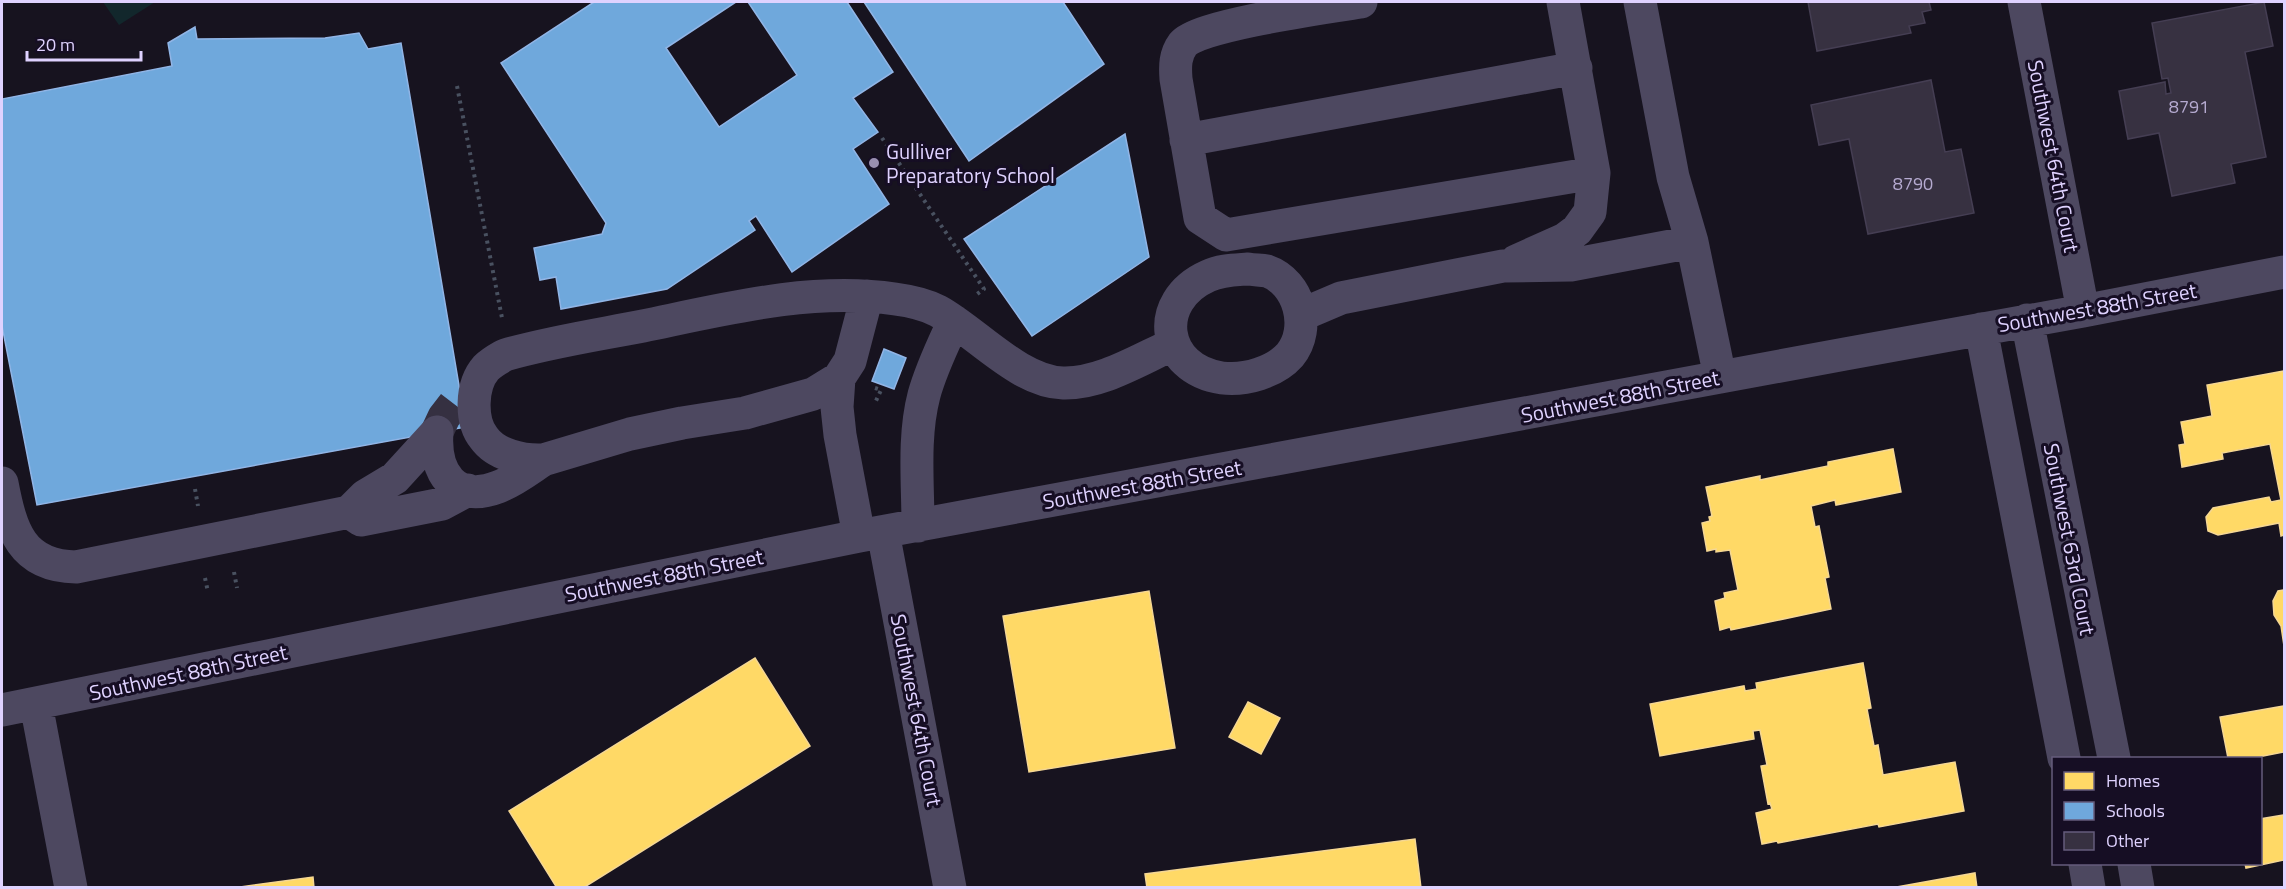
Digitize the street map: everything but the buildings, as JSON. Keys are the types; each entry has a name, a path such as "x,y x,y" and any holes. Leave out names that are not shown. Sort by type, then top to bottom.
{"street":[{"path":"1360,2 1227,27 1195,35 1184,43 1175,59 1176,79 1200,218 1226,235 1594,173"},
{"path":"1503,266 1565,238 1577,230 1590,212 1594,173 1563,2"},
{"path":"1640,2 1673,177 1692,242 1720,377"},
{"name":"Southwest 64th Court","path":"2024,2 2084,311"},
{"path":"1186,140 1576,68"},
{"path":"1226,235 1228,270"},
{"path":"1301,315 1341,298 1503,266 1571,265 1692,242"},
{"path":"1228,270 1266,271 1282,279 1295,295 1301,315 1300,335 1291,353 1280,364 1265,372 1245,377 1224,378 1203,373 1185,363 1174,344 1169,322 1177,303 1190,287 1208,276 1228,270"},
{"name":"Southwest 88th Street","path":"2,710 871,534 2084,311 2284,272"},
{"path":"867,296 850,361 853,381 778,405 630,434 543,460 529,461 508,456 484,439 475,419 475,399 470,387 493,362 520,351 773,301 814,297 867,296 918,303 937,310 964,309"},
{"path":"964,309 1012,364 1044,380 1063,383 1095,378 1174,344"},
{"path":"918,526 919,422 924,396 933,369 964,309"},
{"name":"Southwest 63rd Court","path":"2027,320 2114,757"},
{"path":"1981,329 2064,757"},
{"name":"Southwest 64th Court","path":"853,381 837,407 840,435 871,534 950,888"},
{"path":"2,483 8,515 20,542 39,558 58,566 76,567 349,512 365,496 395,478 437,432 436,447 440,468 446,479 460,489 495,488 510,482 543,460"},
{"path":"349,512 361,520 442,504 468,490"},
{"path":"36,704 71,888"},
{"path":"2085,865 2090,888"},
{"path":"2134,865 2138,888"}],"path":[{"path":"457,86 504,327"},
{"path":"882,138 984,289 964,309"},
{"path":"853,381 880,390 875,410"},
{"path":"195,489 199,514"}],"green space":[{"path":"103,2 155,2 119,25"}],"tunnel":[{"path":"437,432 444,417 461,395"}],"place":[{"name":"Gulliver Preparatory School","path":"874,163"}]}
